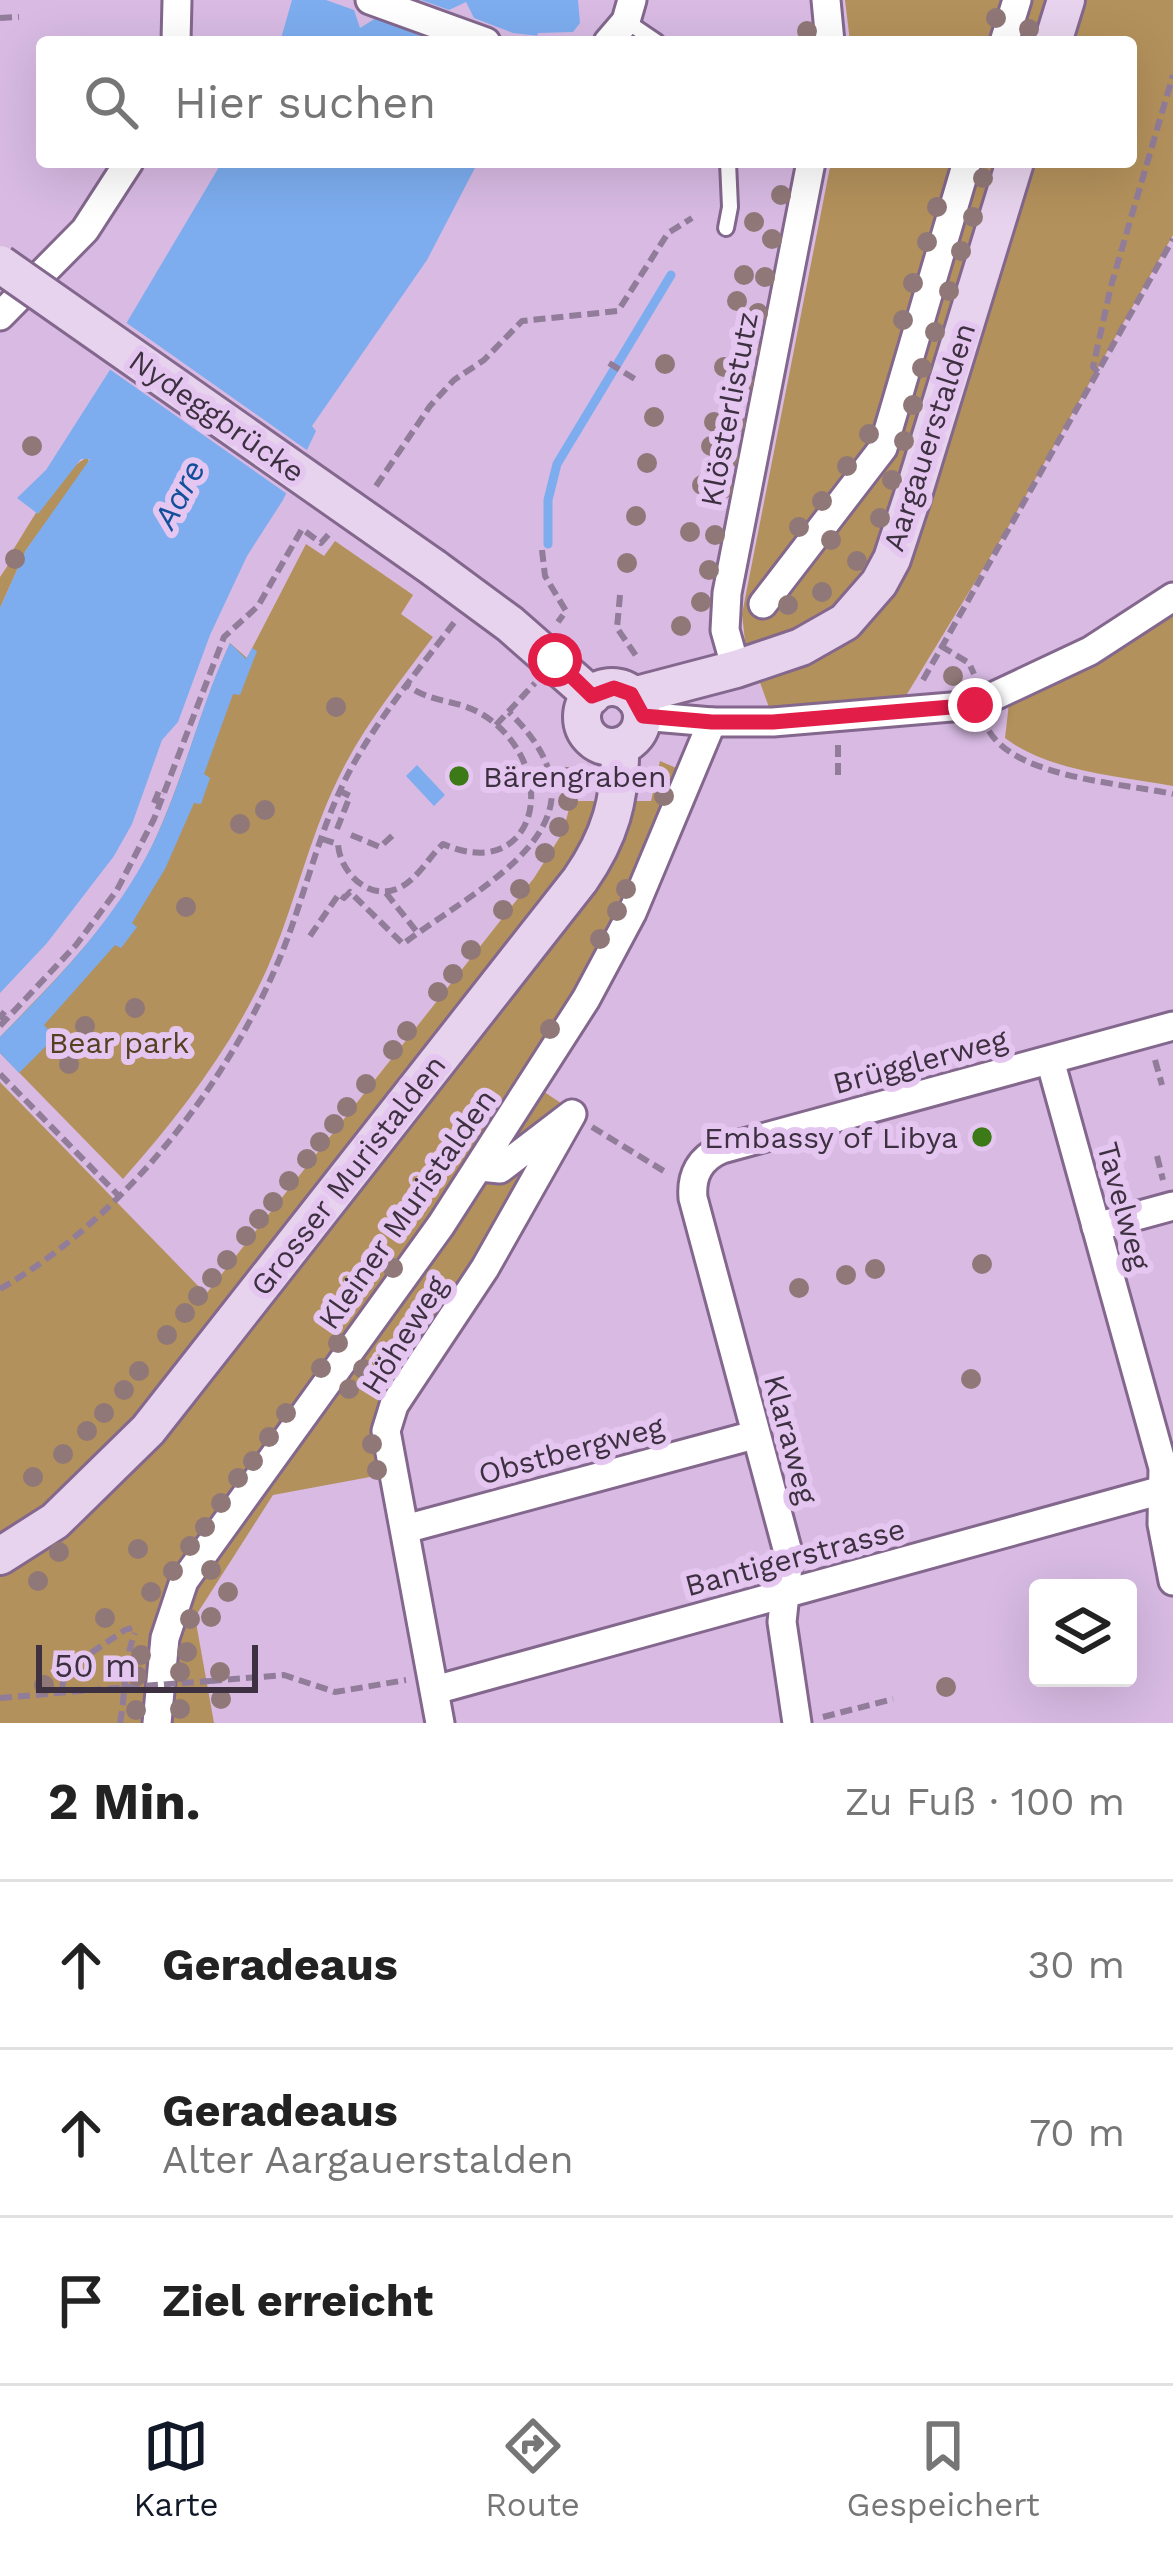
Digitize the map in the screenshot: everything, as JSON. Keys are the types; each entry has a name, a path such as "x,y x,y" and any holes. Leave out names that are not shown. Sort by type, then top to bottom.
{"main road":[{"path":"1054,36 1066,0"},
{"name":"Aargauerstalden","path":"638,691 736,669 825,634 861,607 879,583 905,518 1014,168"},
{"name":"Nydeggbrücke","path":"0,264 434,568 529,638 592,696"},
{"path":"614,688 638,691 637,735 620,746 604,746 586,732 583,716 592,696 614,688"},
{"name":"Grosser Muristalden","path":"0,1556 56,1521 148,1430 580,880 611,829 620,746"}],"street":[{"path":"176,36 177,0"},
{"path":"370,0 469,36"},
{"path":"826,0 829,36"},
{"path":"1006,36 1017,0"},
{"path":"0,316 85,230 125,168"},
{"name":"Klösterlistutz","path":"736,669 725,630 727,593 810,168"},
{"name":"Aargauerstalden","path":"763,604 879,457 965,168"},
{"path":"638,691 712,722 793,721 986,700 1090,651 1173,598"},
{"name":"Kleiner Muristalden","path":"158,1723 160,1671 170,1617 196,1561 480,1168 586,999 632,914 712,722"},
{"name":"Brügglerweg","path":"681,1175 722,1150 1173,1026"},
{"name":"Tavelweg","path":"1050,1060 1168,1489 1162,1524 1173,1581"},
{"name":"Höheweg","path":"440,1723 386,1431 394,1405 485,1268 572,1114 500,1169 480,1168"},
{"name":"Klaraweg","path":"681,1175 693,1198 789,1556 782,1622 800,1723"},
{"path":"1096,1227 1173,1206"},
{"name":"Obstbergweg","path":"405,1529 754,1435"},
{"name":"Bantigerstrasse","path":"433,1682 1168,1489"}],"lane":[{"path":"726,228 729,168"}],"path":[{"path":"2,16 20,17"},
{"path":"1098,372 1093,367 1107,298 1173,75"},
{"path":"376,486 442,393 484,360 521,320 618,311 668,233 692,218"},
{"path":"907,710 1173,239"},
{"path":"613,366 638,380"},
{"path":"3,1023 95,921 137,856 224,637 258,607 302,529 321,543 329,534"},
{"path":"542,550 545,576 566,610 560,620"},
{"path":"620,596 617,628 638,691"},
{"path":"0,1289 47,1258 118,1195 122,1185 170,1138 217,1073 275,970 340,791 370,738 457,618"},
{"path":"941,646 953,653"},
{"path":"496,725 537,681"},
{"path":"322,839 338,844 340,860 350,876 384,891 409,882 443,844 472,854 490,852 511,842 526,825 533,801 532,781 517,749 496,725 468,705 445,698 426,699 407,686"},
{"path":"339,894 344,898 350,892 403,944 522,855 545,826 552,799 548,772 534,743 508,712"},
{"path":"997,744 1040,766 1173,794"},
{"path":"154,803 159,791 164,793"},
{"path":"337,829 350,796 340,791"},
{"path":"351,835 380,848 394,834"},
{"path":"310,936 350,876"},
{"path":"384,891 417,932"},
{"path":"3,1023 1,1016 7,1010"},
{"path":"1158,1070 1162,1085"},
{"path":"217,1073 226,1078"},
{"path":"0,1074 118,1195"},
{"path":"610,1138 681,1175"},
{"path":"62,1693 64,1671 125,1630 170,1617"},
{"path":"119,1723 126,1687 125,1657 133,1636"},
{"path":"0,1698 284,1676 335,1692 433,1682"},
{"path":"800,1723 893,1699"}],"green space":[{"path":"845,0 1173,0 1173,235 1006,531 904,699 770,710 745,641 742,614 830,168 1137,168 1137,36 849,36"},
{"path":"88,457 89,463 26,550 0,608 0,577 10,562 7,559 53,489"},
{"name":"Bear park","path":"335,541 413,595 401,614 433,637 347,762 318,827 277,946 238,1026 184,1105 123,1179 0,1053 0,1037 79,953 132,883 169,806 230,643 247,658 306,544 324,556"},
{"path":"1173,613 1173,786 1064,765 1005,738 1009,703"},
{"path":"660,761 681,770 672,815 531,1083 586,1120 404,1421 378,1428 386,1474 273,1495 195,1617 214,1723 0,1723 0,1082 206,1294 534,878 563,832 571,801 651,801"}],"water":[{"path":"292,0 578,0 580,23 573,32 537,36 282,36"},
{"name":"Aare","path":"218,168 475,168 427,260 312,426 316,431 283,500 247,556 210,635 178,722 162,740 132,824 114,856 47,943 0,993 0,608 26,550 90,459 81,459 38,514 17,498 46,470 122,351 114,344"},
{"path":"230,643 246,659 252,648 257,651 240,695 233,694 204,774 210,778 201,804 194,803 165,869 132,923 137,927 44,1025 55,1037 19,1073 0,1053 0,1037 88,942 127,890 168,810"},
{"path":"417,765 445,795 434,806 406,776"}],"pier":[{"path":"326,0 421,0 449,10 466,2 474,18 513,33 540,36 421,36 376,18 360,28 354,10"},
{"path":"121,319 311,453 287,504 290,496 105,366 114,352 108,343"}],"waterway":[{"path":"548,544 548,500 557,464 671,275"}],"place":[{"name":"Bärengraben","path":"459,776"},
{"name":"Embassy of Libya","path":"982,1137"}],"route":[{"path":"555,660 592,696 614,688 631,694 643,716 773,722 975,705"}]}
